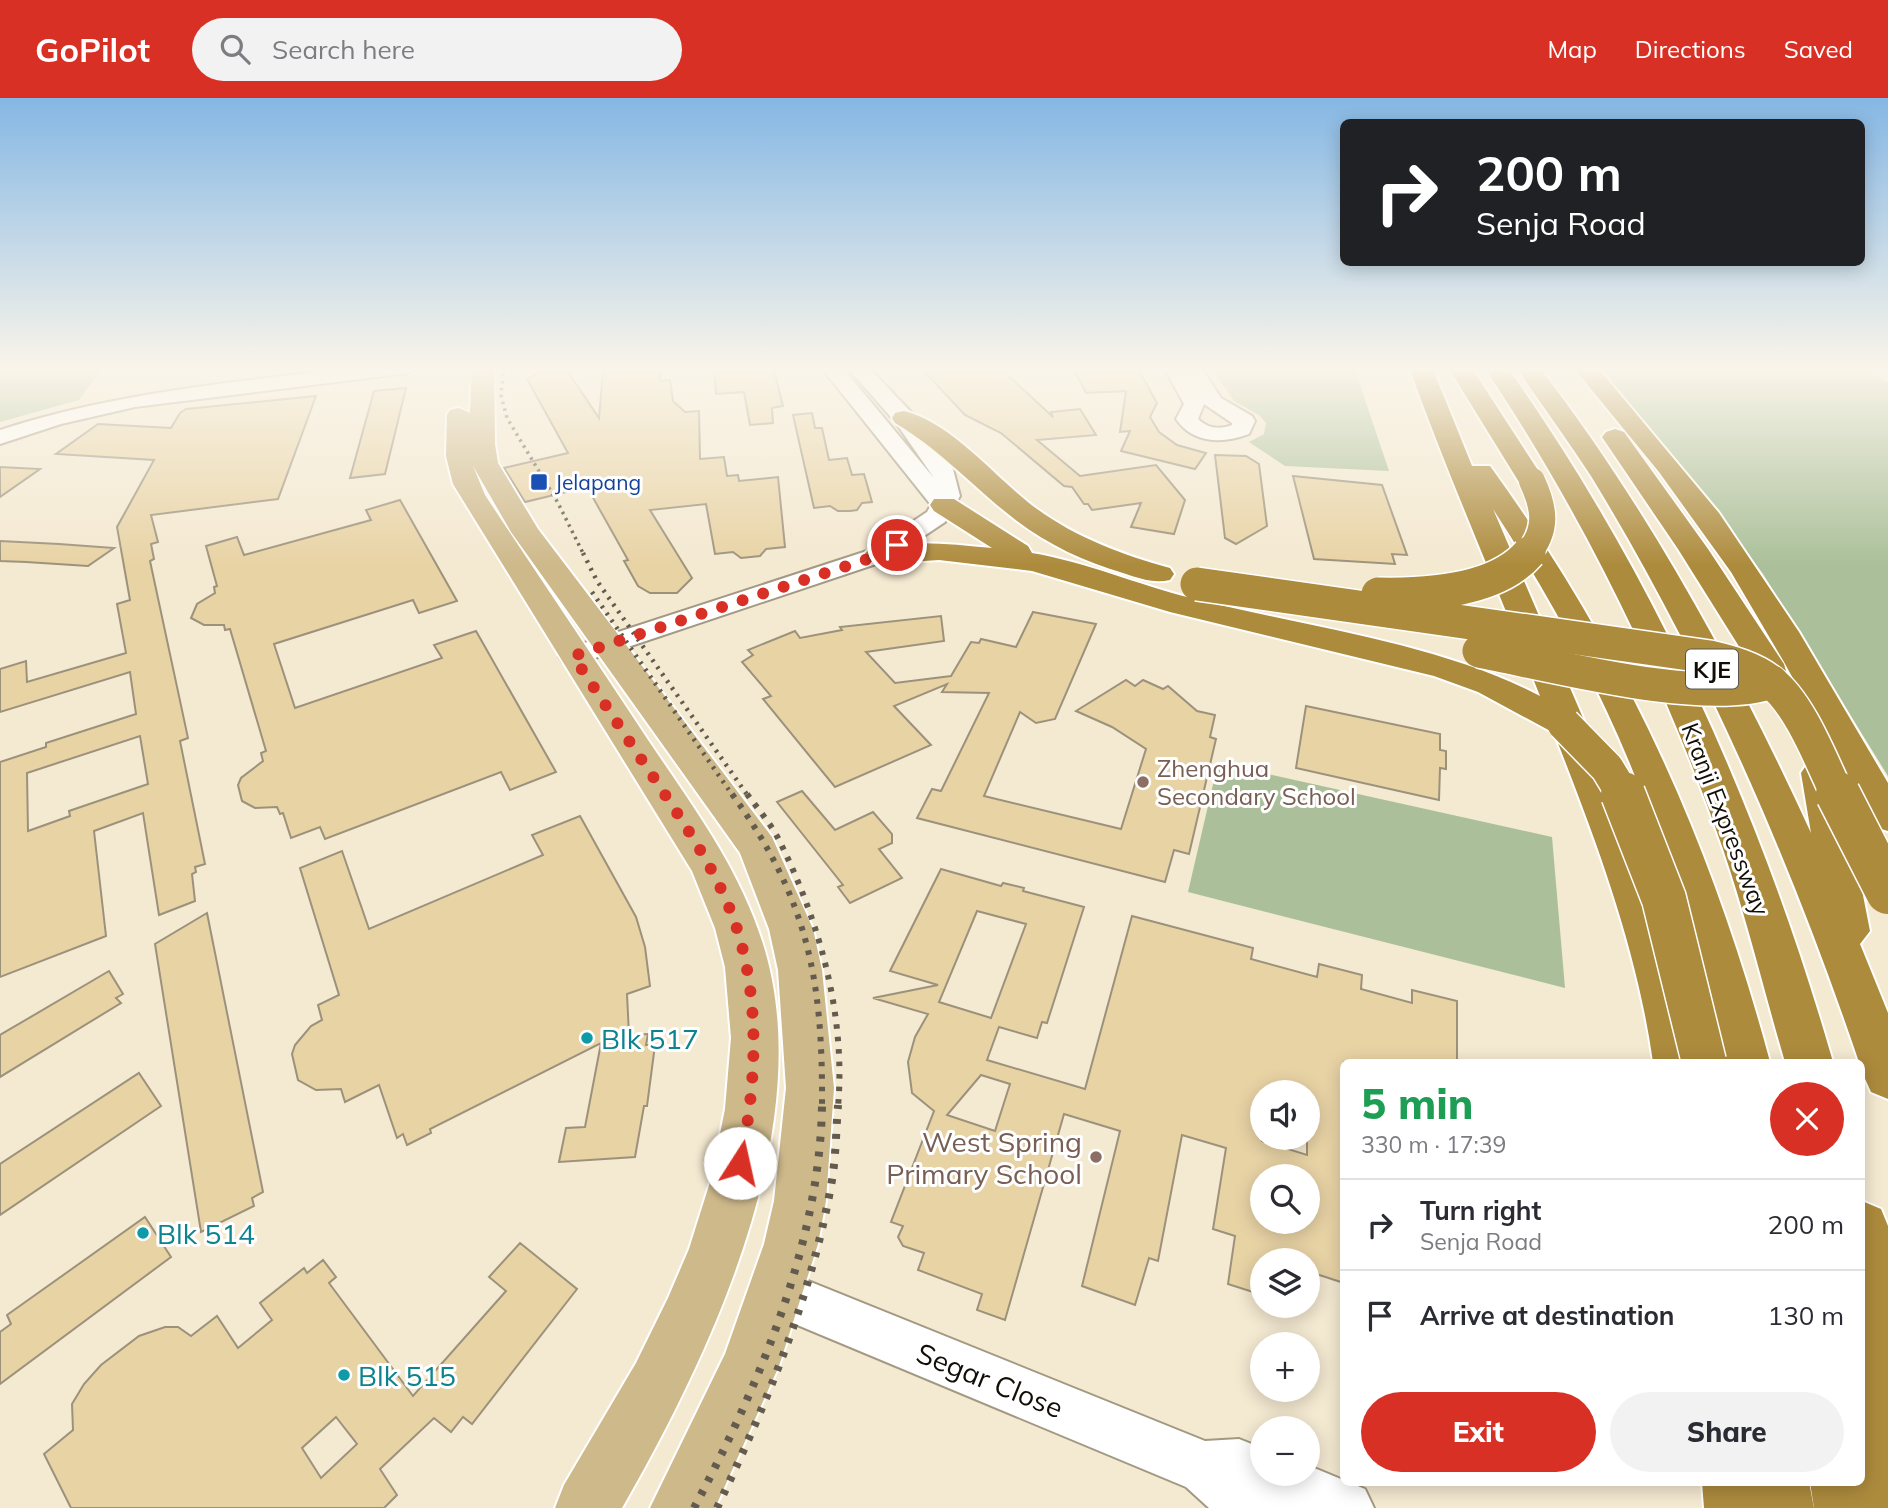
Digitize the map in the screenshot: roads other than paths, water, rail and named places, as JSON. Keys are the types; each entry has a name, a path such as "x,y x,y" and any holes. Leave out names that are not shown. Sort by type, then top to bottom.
{"highway":[{"path":"931,433 1043,526 1080,546 1125,564 1197,583 1785,669 1888,817"},
{"path":"1446,433 1494,541 1630,876 1671,1025 1677,1059"},
{"path":"1453,433 1547,567 1581,623 1648,762 1704,917 1745,1059"},
{"path":"1197,583 1402,596 1460,587 1494,575 1523,559 1538,542 1543,524 1542,503 1532,481 1501,433"},
{"name":"Kranji Expressway","path":"1541,433 1606,541 1687,714 1749,868 1808,1059"},
{"name":"KJE","path":"1577,433 1638,531 1758,758 1858,992 1888,1077"},
{"path":"1635,433 1666,462 1744,570 1785,669 1795,711 1888,892"},
{"path":"944,505 1035,562"},
{"path":"879,555 939,551 1035,562 1111,587 1444,668 1490,684 1564,724"},
{"path":"1229,616 1463,648 1720,691 1765,689 1785,669"},
{"path":"1463,648 1501,664 1606,768 1628,802 1664,899 1703,1059"},
{"path":"1785,669 1858,992"},
{"path":"1865,1237 1888,1308"},
{"path":"1865,1380 1874,1508"},
{"path":"1733,1486 1736,1508"},
{"path":"1778,1486 1782,1508"},
{"path":"1842,1486 1846,1508"}],"main road":[{"path":"458,433 459,468 471,495 758,848 775,885 794,943 807,1025 810,1088 800,1201 791,1244 750,1366 682,1508"},
{"path":"482,433 485,463 604,661 711,867 734,920 747,966 754,1048 744,1144 732,1200 709,1264 638,1424 587,1508"}],"street":[{"path":"882,433 944,505"},
{"path":"604,661 672,625 879,555 921,529 944,505 948,496 946,477 915,433"},
{"path":"604,661 649,651 672,625"},
{"name":"Segar Close","path":"776,1292 1205,1468 1250,1508"},
{"name":"Segar Close","path":"1205,1468 1240,1466 1346,1508"}],"railway":[{"path":"516,433 558,503 597,581 748,796"},
{"path":"592,592 733,796"},
{"path":"732,794 758,832 778,869 806,942 819,1019 822,1105"},
{"path":"747,794 780,842 818,938 834,1005 838,1039 838,1107"},
{"path":"694,1508 741,1414 781,1313 810,1210 819,1157 822,1105"},
{"path":"717,1508 786,1348 813,1265 832,1180 838,1105"}],"place":[{"name":"Jelapang","path":"539,482"},
{"name":"Zhenghua Secondary School","path":"1143,782"},
{"name":"Blk 517","path":"587,1038"},
{"name":"West Spring Primary School","path":"1096,1157"},
{"name":"Blk 514","path":"143,1233"},
{"name":"Blk 515","path":"344,1375"}]}
